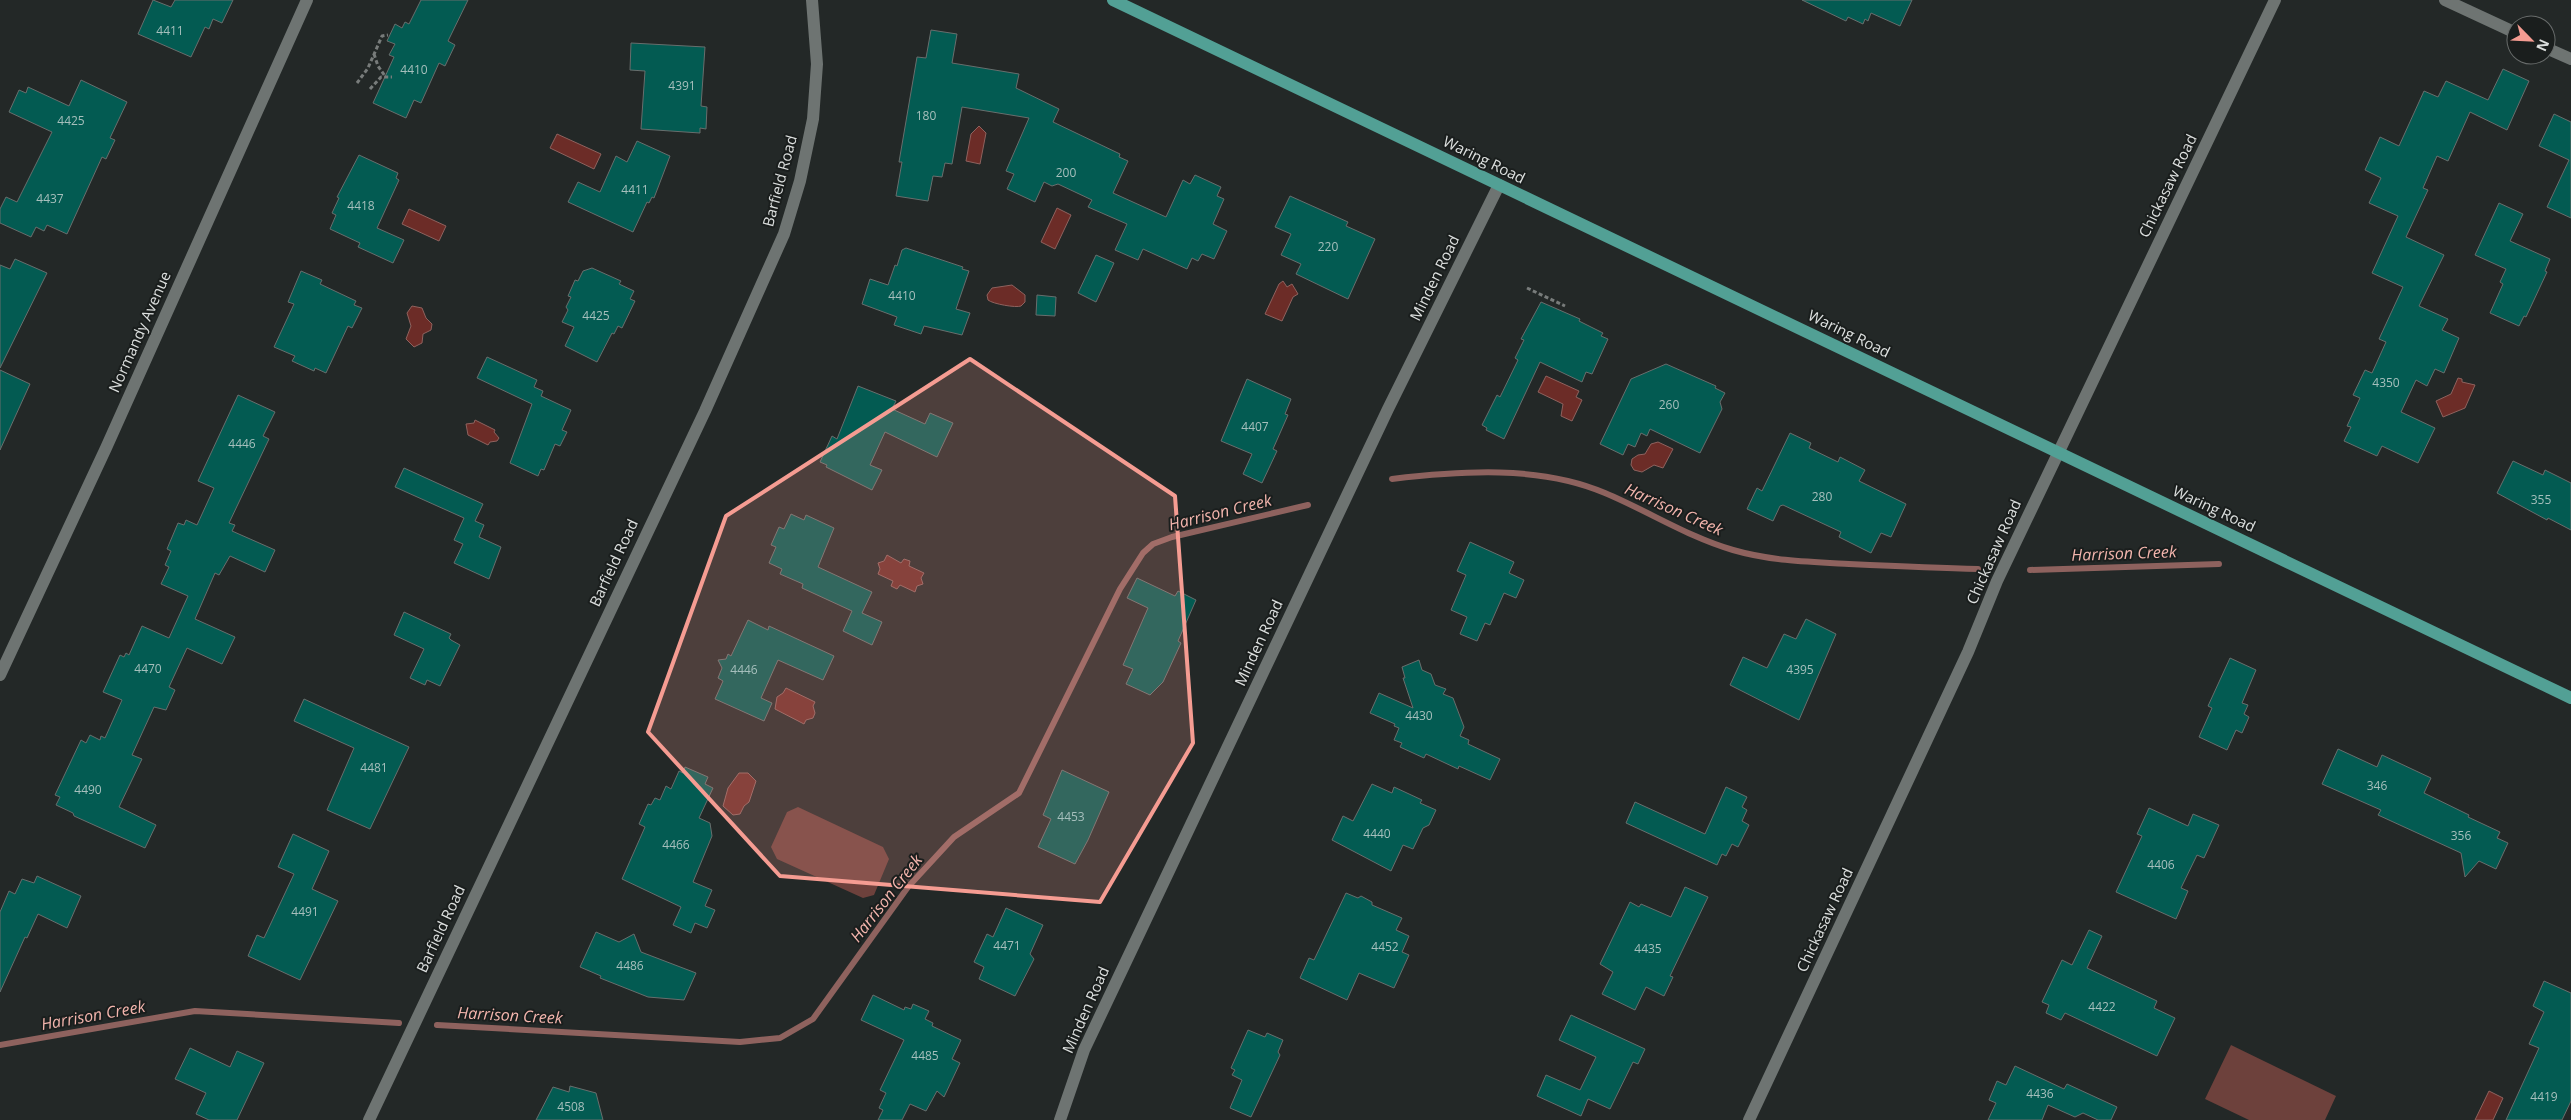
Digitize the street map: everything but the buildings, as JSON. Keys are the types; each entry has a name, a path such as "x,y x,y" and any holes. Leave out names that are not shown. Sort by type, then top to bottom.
{"main road":[{"name":"Waring Road","path":"1113,0 2571,698"}],"street":[{"name":"Normandy Avenue","path":"0,676 106,448 307,0"},
{"name":"Barfield Road","path":"370,1120 705,411 784,234 800,181 812,119 817,64 812,0"},
{"name":"Chickasaw Road","path":"1748,1120 1968,652 1998,581 2058,452 2275,0"},
{"path":"2445,0 2506,29"},
{"path":"2556,52 2571,59"},
{"name":"Minden Road","path":"1060,1120 1092,1032 1388,409 1499,185"}],"path":[{"path":"357,83 382,36 388,35"},
{"path":"374,54 378,66 385,76"},
{"path":"370,89 376,81 385,76 392,77"},
{"path":"1527,288 1565,306"}],"highlighted area":[{"path":"970,359 1175,496 1193,743 1100,902 780,876 648,732 726,516"}],"shaded area":[{"path":"979,126 986,133 980,164 966,161 971,134"},
{"path":"557,134 601,154 594,169 550,148"},
{"path":"1057,208 1071,215 1055,249 1041,242"},
{"path":"409,209 446,226 439,241 402,224"},
{"path":"1283,281 1287,287 1292,284 1298,294 1293,297 1282,321 1265,314 1279,284"},
{"path":"1012,285 1025,295 1025,302 1021,306 1004,305 988,300 987,295 992,288"},
{"path":"412,306 422,308 426,318 432,324 431,330 423,334 422,343 414,347 406,339 411,326 407,313"},
{"path":"1546,376 1579,391 1576,397 1582,400 1572,421 1561,416 1563,404 1538,392"},
{"path":"2458,378 2462,379 2462,382 2475,385 2465,408 2443,417 2436,401 2451,394"},
{"path":"475,420 495,430 494,432 499,438 497,441 490,442 488,445 468,435 466,424 474,423"},
{"path":"1658,442 1673,449 1663,468 1654,465 1642,472 1634,470 1631,465 1632,459 1638,455 1645,454 1651,444"},
{"path":"887,555 901,563 904,559 910,561 909,566 924,573 921,578 923,584 917,586 915,592 900,585 897,589 891,586 893,581 878,574 880,569 878,563 884,561"},
{"path":"786,688 815,702 813,718 806,720 804,724 775,709 777,697"},
{"path":"739,773 748,773 756,781 749,802 744,806 740,814 733,815 723,806 728,788"},
{"path":"798,807 883,847 889,859 874,895 863,898 777,859 771,847 787,812"},
{"path":"2231,1045 2336,1096 2325,1120 2249,1120 2205,1099"},
{"path":"2489,1091 2503,1098 2493,1120 2475,1120"}],"waterway":[{"name":"Harrison Creek","path":"1392,479 1472,473 1527,474 1554,478 1580,484 1605,493 1716,545 1747,554 1805,562 1978,569"},
{"name":"Harrison Creek","path":"437,1025 740,1042 780,1038 813,1019 908,887 954,837 1019,793 1120,589 1143,553 1153,544 1172,537 1308,505"},
{"name":"Harrison Creek","path":"2030,570 2219,564"},
{"name":"Harrison Creek","path":"0,1045 195,1011 399,1023"}]}
